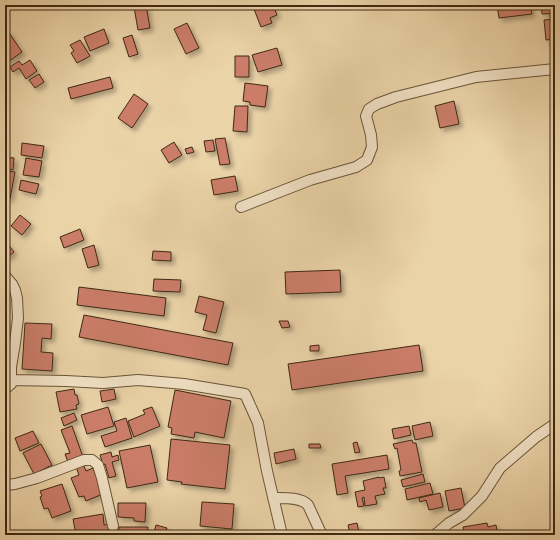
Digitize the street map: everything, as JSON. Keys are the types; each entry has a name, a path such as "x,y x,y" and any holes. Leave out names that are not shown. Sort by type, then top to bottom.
{"street":[{"path":"241,207 310,180 356,167 367,160 372,147 371,135 366,116 369,108 378,104 476,77 555,69"},
{"path":"5,276 15,290 18,318 11,367 11,384 5,389"},
{"path":"11,380 103,383 138,380 184,384 245,394 258,423 267,471 282,535"},
{"path":"435,535 449,522 463,516 482,496 500,468 536,437 555,424"},
{"path":"5,485 37,478 84,460 92,460 98,465 113,526"},
{"path":"273,498 305,502 323,535"}],"building":[{"path":"146,5 150,28 138,30 134,7"},
{"path":"262,5 273,5 277,15 270,18 272,23 261,27 254,9"},
{"path":"497,5 530,5 532,14 499,18"},
{"path":"541,5 555,5 555,13 542,14"},
{"path":"555,19 555,39 546,40 544,20"},
{"path":"187,23 199,48 186,54 174,29"},
{"path":"104,29 109,43 90,51 84,37"},
{"path":"8,31 22,52 5,64 5,33"},
{"path":"132,35 138,54 129,57 123,38"},
{"path":"80,40 90,56 77,63 71,53 74,51 70,45"},
{"path":"277,48 282,65 258,72 252,55"},
{"path":"235,56 249,56 249,77 235,77"},
{"path":"30,60 37,71 26,79 19,68 13,72 10,67 19,61 22,65"},
{"path":"39,74 44,82 35,88 29,80"},
{"path":"110,77 113,88 71,99 68,88"},
{"path":"245,83 268,86 265,107 250,105 250,102 243,101"},
{"path":"134,94 148,104 132,128 118,118"},
{"path":"454,101 459,124 440,128 435,106"},
{"path":"235,106 248,106 247,132 233,131"},
{"path":"225,138 230,164 220,165 215,139"},
{"path":"213,140 215,151 206,152 204,141"},
{"path":"174,142 182,155 169,163 161,150"},
{"path":"22,143 44,146 42,158 21,155"},
{"path":"192,147 194,152 187,154 185,149"},
{"path":"5,157 14,158 13,170 5,169"},
{"path":"26,158 42,161 39,177 23,175"},
{"path":"5,171 15,172 10,199 5,198"},
{"path":"235,176 238,191 214,195 211,180"},
{"path":"21,180 39,184 36,194 19,190"},
{"path":"20,215 31,224 22,235 11,226"},
{"path":"80,229 84,240 64,248 60,237"},
{"path":"7,243 14,252 5,259 5,245"},
{"path":"94,245 99,265 88,268 82,249"},
{"path":"153,251 171,252 171,261 152,260"},
{"path":"340,270 341,292 286,294 285,272"},
{"path":"154,279 181,280 180,292 153,291"},
{"path":"79,287 166,298 164,316 77,305"},
{"path":"199,296 224,302 216,333 203,330 207,315 195,312"},
{"path":"84,315 233,343 228,365 79,337"},
{"path":"279,321 288,321 290,327 282,328"},
{"path":"25,323 52,324 51,339 42,338 41,352 53,353 52,371 22,369"},
{"path":"319,345 319,351 310,351 310,346"},
{"path":"419,345 423,371 292,390 288,364"},
{"path":"74,389 79,404 76,405 77,409 60,412 56,392"},
{"path":"114,389 116,399 102,402 100,391"},
{"path":"175,390 231,401 224,438 195,432 194,438 171,434 172,428 168,427"},
{"path":"108,407 114,426 87,434 81,415"},
{"path":"152,407 160,426 134,437 128,421 145,414 143,410"},
{"path":"74,413 77,420 64,426 61,418"},
{"path":"126,418 132,438 105,447 101,436 117,431 114,422"},
{"path":"430,422 433,436 415,440 412,426"},
{"path":"72,426 83,457 68,462 65,454 70,453 61,430"},
{"path":"409,426 411,435 394,439 392,429"},
{"path":"33,431 39,443 20,451 15,438"},
{"path":"171,439 230,445 225,489 181,484 182,482 167,480"},
{"path":"412,440 413,443 416,443 422,472 400,476 399,471 401,470 397,448 395,449 393,444"},
{"path":"357,442 360,452 355,453 353,443"},
{"path":"41,444 52,465 34,474 23,453"},
{"path":"309,444 320,444 321,448 309,448"},
{"path":"150,445 158,482 127,488 119,451"},
{"path":"294,449 296,459 276,464 274,453"},
{"path":"111,452 112,457 118,455 119,460 112,462 116,476 109,478 105,464 103,465 100,455"},
{"path":"387,455 389,469 345,476 348,493 337,495 332,464"},
{"path":"83,464 86,471 93,468 103,494 86,501 84,496 79,497 71,478 79,475 76,467"},
{"path":"423,474 425,482 403,487 401,480"},
{"path":"384,477 386,488 383,488 385,494 375,496 377,504 365,506 364,497 362,498 364,506 358,507 355,492 365,490 363,481"},
{"path":"430,483 433,494 407,500 405,489"},
{"path":"62,484 71,511 52,518 48,508 44,509 40,497 42,496 40,491"},
{"path":"461,488 465,508 449,511 445,491"},
{"path":"440,493 443,507 429,510 426,500 420,502 419,498"},
{"path":"202,502 234,504 232,529 200,526"},
{"path":"118,503 146,503 145,522 134,521 134,518 118,517"},
{"path":"103,514 104,525 110,524 111,535 76,535 73,519"},
{"path":"357,523 359,533 350,534 348,525"},
{"path":"487,523 488,527 496,525 498,535 449,535 464,532 463,527"},
{"path":"156,525 167,528 165,535 154,532"},
{"path":"119,527 148,527 147,535 119,535"}]}
